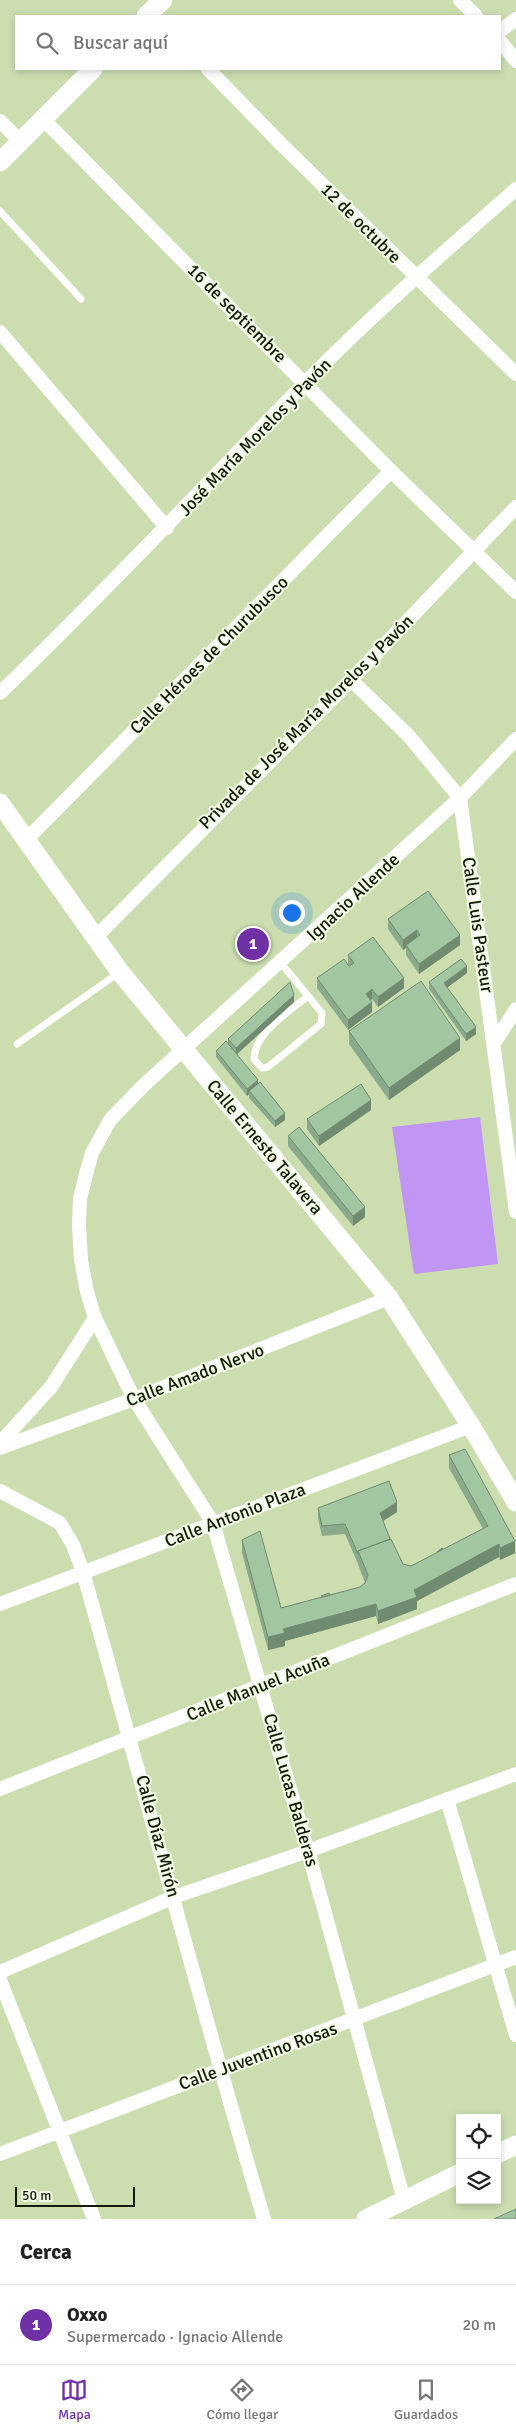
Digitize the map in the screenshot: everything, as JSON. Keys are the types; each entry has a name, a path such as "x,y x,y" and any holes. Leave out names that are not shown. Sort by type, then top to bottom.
{"street":[{"path":"460,0 475,15"},
{"path":"501,30 516,19"},
{"path":"501,42 516,61"},
{"path":"0,162 92,70"},
{"name":"12 de octubre","path":"209,70 415,277 516,374"},
{"name":"16 de septiembre","path":"43,119 472,552 516,592"},
{"path":"0,121 20,141"},
{"name":"José María Morelos y Pavón","path":"0,692 166,528 306,383 415,277 516,189"},
{"path":"0,332 166,528"},
{"name":"Calle Héroes de Churubusco","path":"27,839 392,471"},
{"name":"Privada de José María Morelos y Pavón","path":"96,937 351,680 516,507"},
{"path":"351,680 408,735 460,798"},
{"name":"Ignacio Allende","path":"95,1318 81,1260 80,1199 92,1153 110,1120 184,1049 281,963 460,798 516,739"},
{"name":"Calle Luis Pasteur","path":"460,798 516,1212"},
{"name":"Calle Ernesto Talavera","path":"0,803 120,972 389,1298 471,1426 516,1502"},
{"path":"494,1043 516,1009"},
{"name":"Calle Amado Nervo","path":"0,1448 134,1399 389,1298"},
{"path":"0,1443 51,1387 95,1318"},
{"name":"Calle Lucas Balderas","path":"95,1318 134,1399 212,1523 262,1686 404,2200"},
{"name":"Calle Antonio Plaza","path":"0,1604 471,1426"},
{"name":"Calle Díaz Mirón","path":"0,1491 60,1523 73,1545 83,1572 174,1897 220,2071 264,2219"},
{"name":"Calle Manuel Acuña","path":"0,1789 516,1584"},
{"path":"0,1972 174,1897 308,1851 516,1774"},
{"path":"447,1799 516,2035"},
{"name":"Calle Juventino Rosas","path":"0,2154 60,2129 353,2021 516,1957"},
{"path":"0,1980 94,2219"},
{"path":"501,2152 516,2145"},
{"path":"366,2219 456,2175"}],"lane":[{"path":"0,211 81,299"},
{"path":"281,963 322,1013 321,1024 268,1067 262,1068 254,1059 256,1044 267,1031 308,996"},
{"path":"17,1044 120,972"}],"shaded area":[{"path":"480,1117 498,1264 414,1274 392,1127"}],"building":[{"path":"428,891 460,935 419,964 406,945 420,935 417,930 403,940 388,919"},
{"path":"373,937 404,978 378,997 372,989 366,994 372,1002 348,1020 317,978 344,959 349,966 354,963 348,955"},
{"path":"461,959 467,966 444,983 476,1027 466,1034 429,982"},
{"path":"421,981 460,1038 389,1088 349,1031"},
{"path":"290,982 294,995 236,1048 228,1039"},
{"path":"226,1041 258,1080 247,1089 216,1051"},
{"path":"260,1082 285,1113 275,1121 249,1091"},
{"path":"361,1084 371,1100 319,1136 307,1119"},
{"path":"299,1127 365,1207 353,1216 288,1136"},
{"path":"465,1449 515,1541 500,1548 499,1544 414,1590 417,1597 378,1611 376,1604 283,1629 285,1633 268,1637 242,1540 260,1531 281,1608 360,1587 365,1583 368,1575 358,1551 391,1539 403,1564 411,1566 488,1526 449,1455"},
{"path":"389,1481 397,1502 380,1513 390,1539 358,1551 358,1554 345,1524 322,1526 318,1508"},
{"path":"516,2209 516,2219 494,2219"}],"place":[{"name":"Oxxo","path":"253,944"}]}
